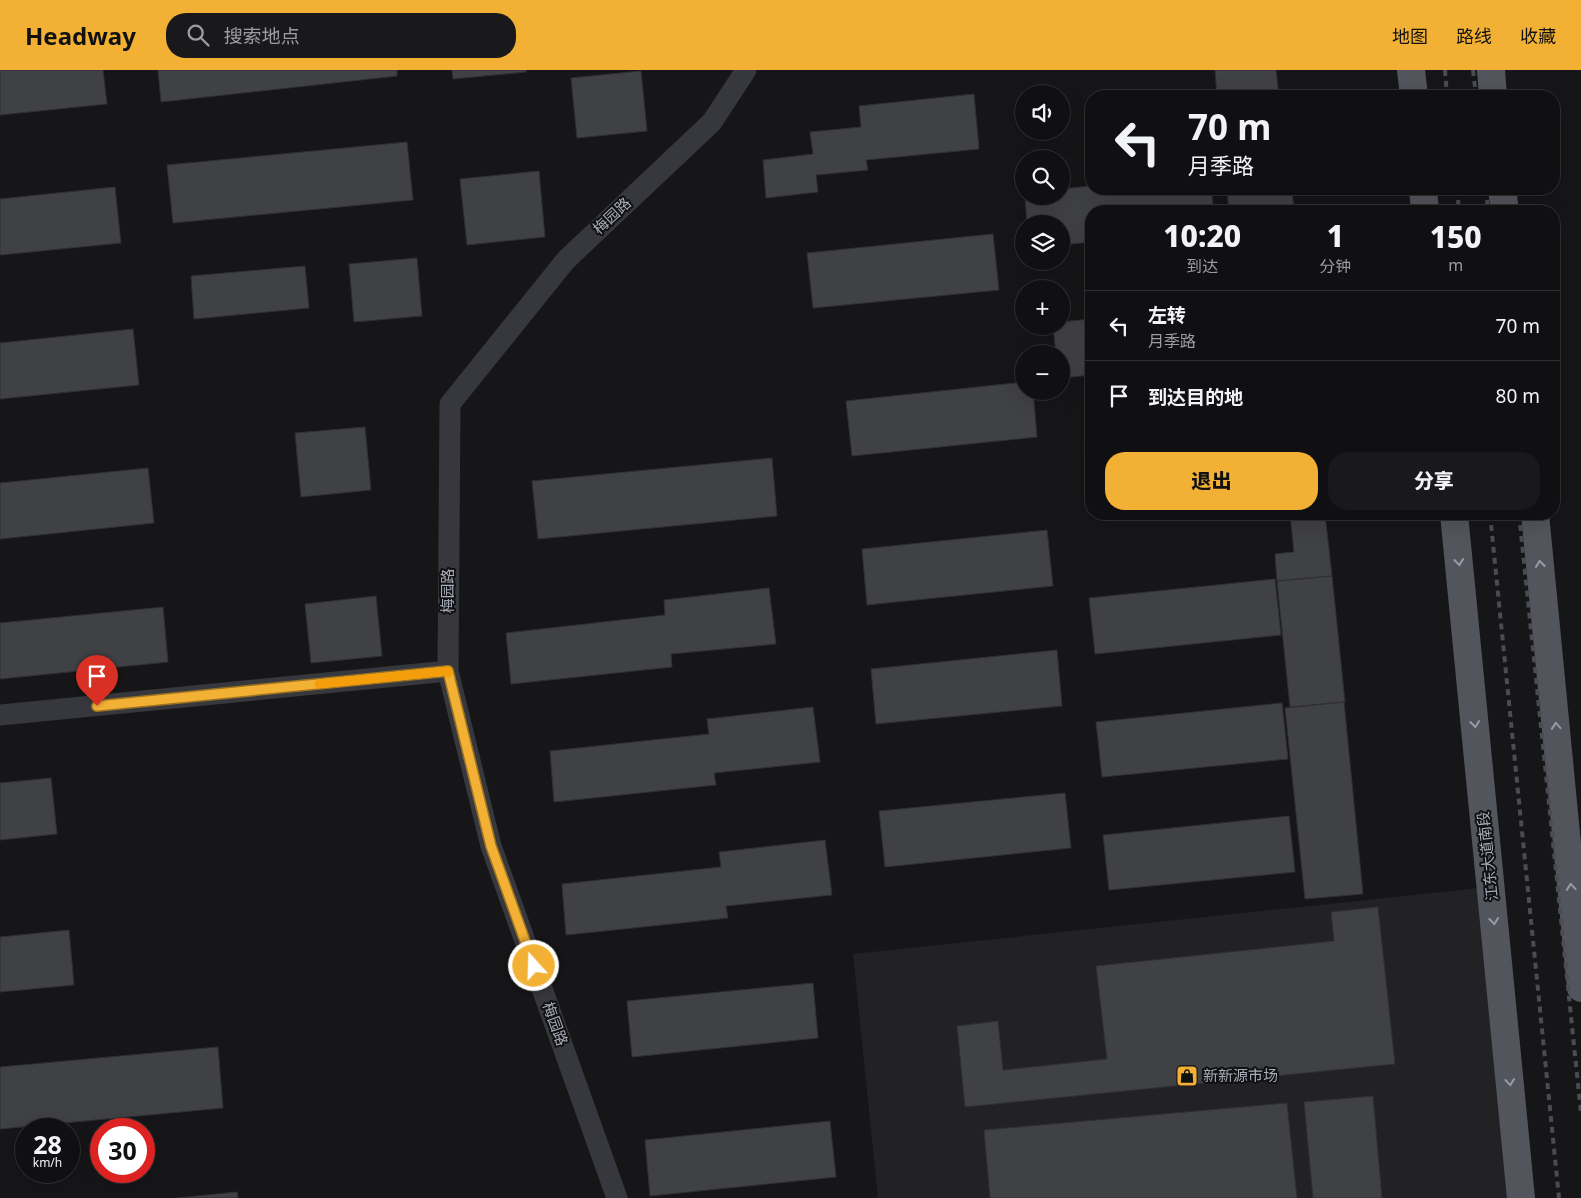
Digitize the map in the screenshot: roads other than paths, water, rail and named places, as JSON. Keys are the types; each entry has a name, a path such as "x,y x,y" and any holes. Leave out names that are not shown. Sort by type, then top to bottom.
{"main road":[{"path":"1411,70 1413,90"},
{"path":"1491,70 1493,90"},
{"name":"江东大道南段","path":"1455,520 1521,1198"},
{"path":"1536,520 1581,988"}],"street":[{"name":"梅园路","path":"617,1198 491,846 448,671 450,404 566,260 712,122 746,70"},
{"path":"0,715 448,671"}],"railway":[{"path":"1445,70 1447,90"},
{"path":"1473,70 1475,90"},
{"path":"1458,195 1458,205"},
{"path":"1487,195 1487,205"},
{"path":"1491,520 1559,1198"},
{"path":"1520,520 1581,1113"}],"place":[{"name":"新新源市场","path":"1187,1076"}]}
